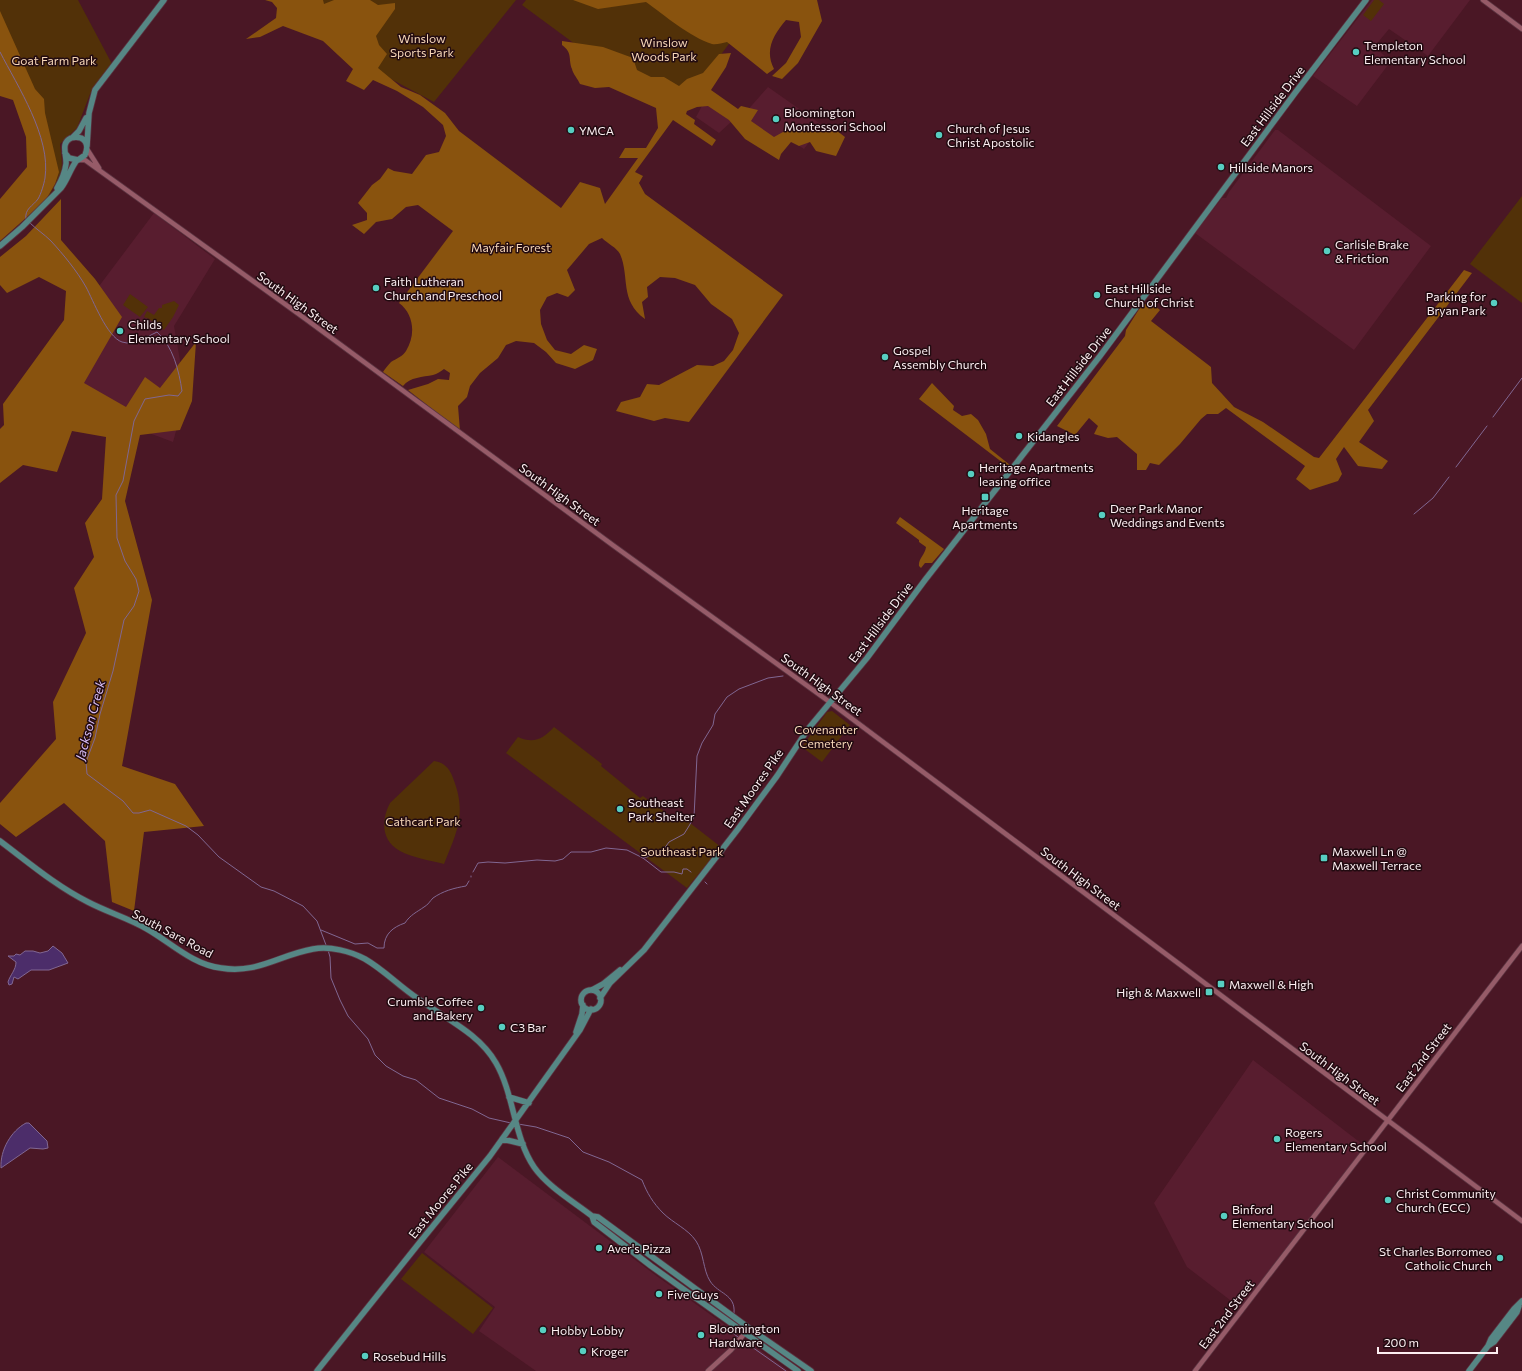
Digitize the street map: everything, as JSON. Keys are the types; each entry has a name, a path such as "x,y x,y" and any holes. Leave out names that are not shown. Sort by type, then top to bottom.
{"main road":[{"path":"54,193 60,183 66,166 64,149 66,142 73,138 79,131 89,112 96,90 164,0"},
{"name":"East Hillside Drive","path":"831,703 1100,356 1294,93 1366,0"},
{"path":"0,246 22,227 63,185 71,168 78,160 84,157 87,148 89,112"},
{"path":"73,138 82,139 87,148"},
{"path":"65,153 69,158 78,160"},
{"name":"East Moores Pike","path":"600,998 607,986 644,950 738,829 777,776 808,729 831,703"},
{"name":"South Sare Road","path":"0,841 74,895 88,903 134,922 194,958 213,967 222,969 250,969 314,948 334,949 352,953 366,960 473,1037 486,1049 496,1064 533,1166 541,1176 592,1216"},
{"name":"East Moores Pike","path":"592,990 601,985 633,960"},
{"path":"592,990 597,993 600,998 598,1006 591,1009 583,1005 581,1000 582,995 586,991 592,990"},
{"name":"East Moores Pike","path":"574,1038 582,1014 583,1005"},
{"name":"East Moores Pike","path":"317,1371 420,1242 464,1190 529,1103 580,1030 591,1009"},
{"path":"509,1097 529,1103"},
{"path":"502,1139 524,1144"},
{"path":"592,1216 598,1218 749,1328 811,1371"},
{"path":"592,1216 594,1222 651,1266 730,1322 744,1335 798,1371"},
{"path":"651,1266 656,1260"},
{"path":"1469,1371 1488,1346 1491,1339 1514,1309 1520,1304"}],"street":[{"path":"1483,0 1522,29"},
{"name":"South High Street","path":"87,148 94,162 102,173"},
{"name":"South High Street","path":"78,160 85,160 307,320 614,546 831,703 1522,1221"},
{"name":"East 2nd Street","path":"1195,1371 1430,1063 1522,946"},
{"path":"708,1371 739,1342 749,1328"}],"shaded area":[{"name":"Templeton Elementary School","path":"1372,0 1470,0 1428,56 1389,29 1374,47 1391,61 1357,106 1313,76"},
{"name":"Bloomington Montessori School","path":"768,87 822,125 804,149 789,139 783,147 731,122 719,133 696,117 703,104 713,107 738,121"},
{"path":"1275,130 1278,130 1431,246 1354,350 1195,233 1222,198 1226,198"},
{"name":"Childs Elementary School","path":"154,213 215,259 174,326 186,395 173,442 24,386"},
{"path":"53,946 62,953 68,963 49,970 31,970 18,979 14,977 12,984 9,985 8,982 15,968 16,962 8,956 14,956 16,954 20,955 25,951 40,953 48,951"},
{"path":"1253,1060 1366,1147 1243,1310 1187,1267 1154,1203"},
{"path":"26,1123 29,1123 47,1141 48,1148 30,1148 1,1168 2,1154 11,1136"},
{"path":"498,1157 658,1277 789,1371 536,1371 479,1331 495,1307 424,1252"}],"green space":[{"name":"Goat Farm Park","path":"0,0 78,0 112,64 90,94 77,128 60,144 62,161 61,172 48,198 43,196 46,184 0,59"},
{"name":"Mayfair Forest","path":"265,0 323,0 324,4 334,0 370,0 378,5 395,3 395,9 376,36 379,45 387,54 378,68 401,87 420,95 445,113 459,131 561,208 580,182 600,188 605,204 638,158 619,158 625,148 646,148 658,128 656,108 609,87 595,88 580,84 573,71 569,53 562,45 562,41 603,47 633,58 637,70 651,77 664,77 679,86 687,79 703,73 719,54 731,53 726,67 711,90 738,109 741,106 758,110 751,121 774,137 783,132 816,129 828,124 845,137 836,156 816,151 810,142 799,146 791,142 781,154 779,160 745,139 729,120 708,106 697,107 687,111 686,114 695,120 694,124 716,140 712,146 673,120 635,172 643,176 639,183 645,194 783,295 689,422 665,418 654,421 616,411 621,402 640,397 647,384 659,385 697,365 713,366 724,361 733,350 739,333 732,319 711,304 695,285 675,278 660,277 647,287 648,297 642,302 645,319 637,312 628,296 623,263 620,254 602,238 589,244 567,270 575,290 568,297 557,293 547,297 540,310 541,324 547,340 555,350 571,354 584,345 597,349 593,360 575,369 556,363 546,352 534,343 516,341 506,345 498,358 480,373 470,386 467,397 458,406 460,431 408,390 428,384 438,379 449,380 450,373 444,369 434,375 413,379 403,386 383,372 391,362 405,353 411,338 412,325 408,313 399,303 453,231 418,205 406,207 392,219 376,222 364,234 352,225 367,220 367,213 358,203 388,168 394,171 412,174 426,155 439,152 446,136 443,125 423,107 397,91 373,80 364,90 346,81 353,69 323,41 283,26 260,37 246,39 276,18 277,8 272,2"},
{"name":"Winslow Sports Park","path":"275,0 516,0 434,102 359,62"},
{"name":"Winslow Woods Park","path":"526,0 762,0 674,117 522,5"},
{"path":"573,0 817,0 822,21 798,63 782,79 772,76 786,63 801,37 799,22 786,20 774,37 770,49 770,55 774,69 767,74 727,42 714,44 704,41 678,25 646,2 598,9"},
{"path":"1374,0 1379,0 1384,4 1371,21 1363,15"},
{"path":"0,11 35,89 44,99 45,113 59,172 55,184 45,201 0,241 0,199 27,167 26,137 13,100 0,96"},
{"path":"1522,196 1522,303 1470,264"},
{"path":"61,199 61,240 95,279 122,317 84,383 126,407 145,377 160,388 196,342 192,401 180,430 140,435 125,501 152,600 122,766 175,784 204,826 144,832 134,911 112,902 105,841 64,803 16,837 0,824 0,803 56,739 53,702 86,633 74,588 94,557 85,523 102,499 106,437 72,431 57,472 23,465 0,483 0,429 4,425 3,404 64,320 66,291 39,277 7,293 0,285 0,257 26,236"},
{"path":"1464,270 1472,273 1368,410 1374,421 1359,442 1388,461 1382,469 1358,466 1344,447 1336,459 1342,474 1338,481 1310,490 1296,479 1305,466 1226,408 1218,414 1207,414 1159,465 1150,463 1146,470 1137,470 1137,454 1117,437 1108,438 1094,434 1098,426 1089,418 1075,435 1057,426 1125,336 1126,330 1141,306 1150,302 1160,310 1151,321 1211,367 1212,383 1234,407 1263,422 1314,457 1319,458"},
{"path":"130,294 148,307 140,317 123,305"},
{"path":"174,301 179,305 164,330 144,317 147,311 154,315 159,308 162,308 162,305"},
{"path":"932,383 954,406 953,410 962,416 971,414 978,420 986,434 990,449 1010,465 1007,466 919,399"},
{"path":"900,517 944,549 932,563 925,563 921,568 919,566 926,547 896,523"},
{"name":"Covenanter Cemetery","path":"832,711 850,725 822,762 802,747 827,712"},
{"name":"Southeast Park","path":"554,727 602,764 601,766 640,798 643,796 676,820 681,816 721,847 687,888 506,753 518,737 529,740 538,739 546,735"},
{"name":"Cathcart Park","path":"434,761 444,764 450,772 457,790 460,812 459,822 453,842 444,864 416,857 400,851 389,842 384,830 385,816 390,803"},
{"path":"422,1253 493,1308 473,1334 401,1279"}],"waterway":[{"name":"Jackson Creek","path":"0,52 32,113 43,146 46,162 45,180 41,192 38,199 26,213 26,219"},
{"name":"Jackson Creek","path":"30,223 51,241 74,269 86,287 106,326 116,339 122,342 131,343 157,332 163,338 174,359 182,391 178,396 169,395 145,399 134,421 123,481 116,495 117,538 125,561 136,579 139,591 134,606 124,620 113,671 100,714 95,738 86,762 87,774 123,801 133,813 150,810 186,826 198,835 219,857 261,887 274,891 303,906 317,921 326,945"},
{"path":"1493,417 1522,378"},
{"path":"1456,467 1487,426"},
{"path":"1414,514 1433,498 1449,477"},
{"path":"643,858 661,853 669,842 684,834 694,817 697,756 702,743 713,725 715,714 727,697 739,689 768,678 783,676"},
{"path":"473,872 478,863 505,863 537,860 555,861 563,859 571,852 591,852 606,848 627,850 643,858 661,872 674,872 682,874 683,869 687,869 691,872"},
{"path":"321,930 355,944 368,943 377,948 384,948 387,935 393,929 405,923 411,916 427,905 433,898 449,890 466,886 469,881"},
{"name":"Jackson Creek","path":"328,950 330,957 331,978 340,1000 348,1016 368,1039 375,1055 386,1066 403,1076 416,1080 439,1098 472,1109 489,1118 511,1123"},
{"name":"Jackson Creek","path":"518,1124 536,1127 569,1138 583,1152 609,1162 642,1180 651,1198 659,1209 667,1217 689,1233 696,1241 701,1251 706,1272 710,1281 729,1298 734,1307 734,1313"},
{"name":"Jackson Creek","path":"733,1326 734,1334 738,1337"},
{"name":"Jackson Creek","path":"742,1340 786,1371"}],"place":[{"name":"Templeton Elementary School","path":"1356,52"},
{"name":"Bloomington Montessori School","path":"776,119"},
{"name":"YMCA","path":"571,130"},
{"name":"Church of Jesus Christ Apostolic","path":"939,135"},
{"name":"Hillside Manors","path":"1221,167"},
{"name":"Carlisle Brake & Friction","path":"1327,251"},
{"name":"Faith Lutheran Church and Preschool","path":"376,288"},
{"name":"East Hillside Church of Christ","path":"1097,295"},
{"name":"Parking for Bryan Park","path":"1494,303"},
{"name":"Childs Elementary School","path":"120,331"},
{"name":"Gospel Assembly Church","path":"885,357"},
{"name":"Kidangles","path":"1019,436"},
{"name":"Heritage Apartments leasing office","path":"971,474"},
{"name":"Heritage Apartments","path":"985,497"},
{"name":"Deer Park Manor Weddings and Events","path":"1102,515"},
{"name":"Southeast Park Shelter","path":"620,809"},
{"name":"Maxwell Ln @ Maxwell Terrace","path":"1324,858"},
{"name":"Maxwell & High","path":"1221,984"},
{"name":"High & Maxwell","path":"1209,992"},
{"name":"Crumble Coffee and Bakery","path":"481,1008"},
{"name":"C3 Bar","path":"502,1027"},
{"name":"Rogers Elementary School","path":"1277,1139"},
{"name":"Christ Community Church (ECC)","path":"1388,1200"},
{"name":"Binford Elementary School","path":"1224,1216"},
{"name":"Aver's Pizza","path":"599,1248"},
{"name":"St Charles Borromeo Catholic Church","path":"1500,1258"},
{"name":"Five Guys","path":"659,1294"},
{"name":"Hobby Lobby","path":"543,1330"},
{"name":"Bloomington Hardware","path":"701,1335"},
{"name":"Kroger","path":"583,1351"},
{"name":"Rosebud Hills","path":"365,1356"}]}
